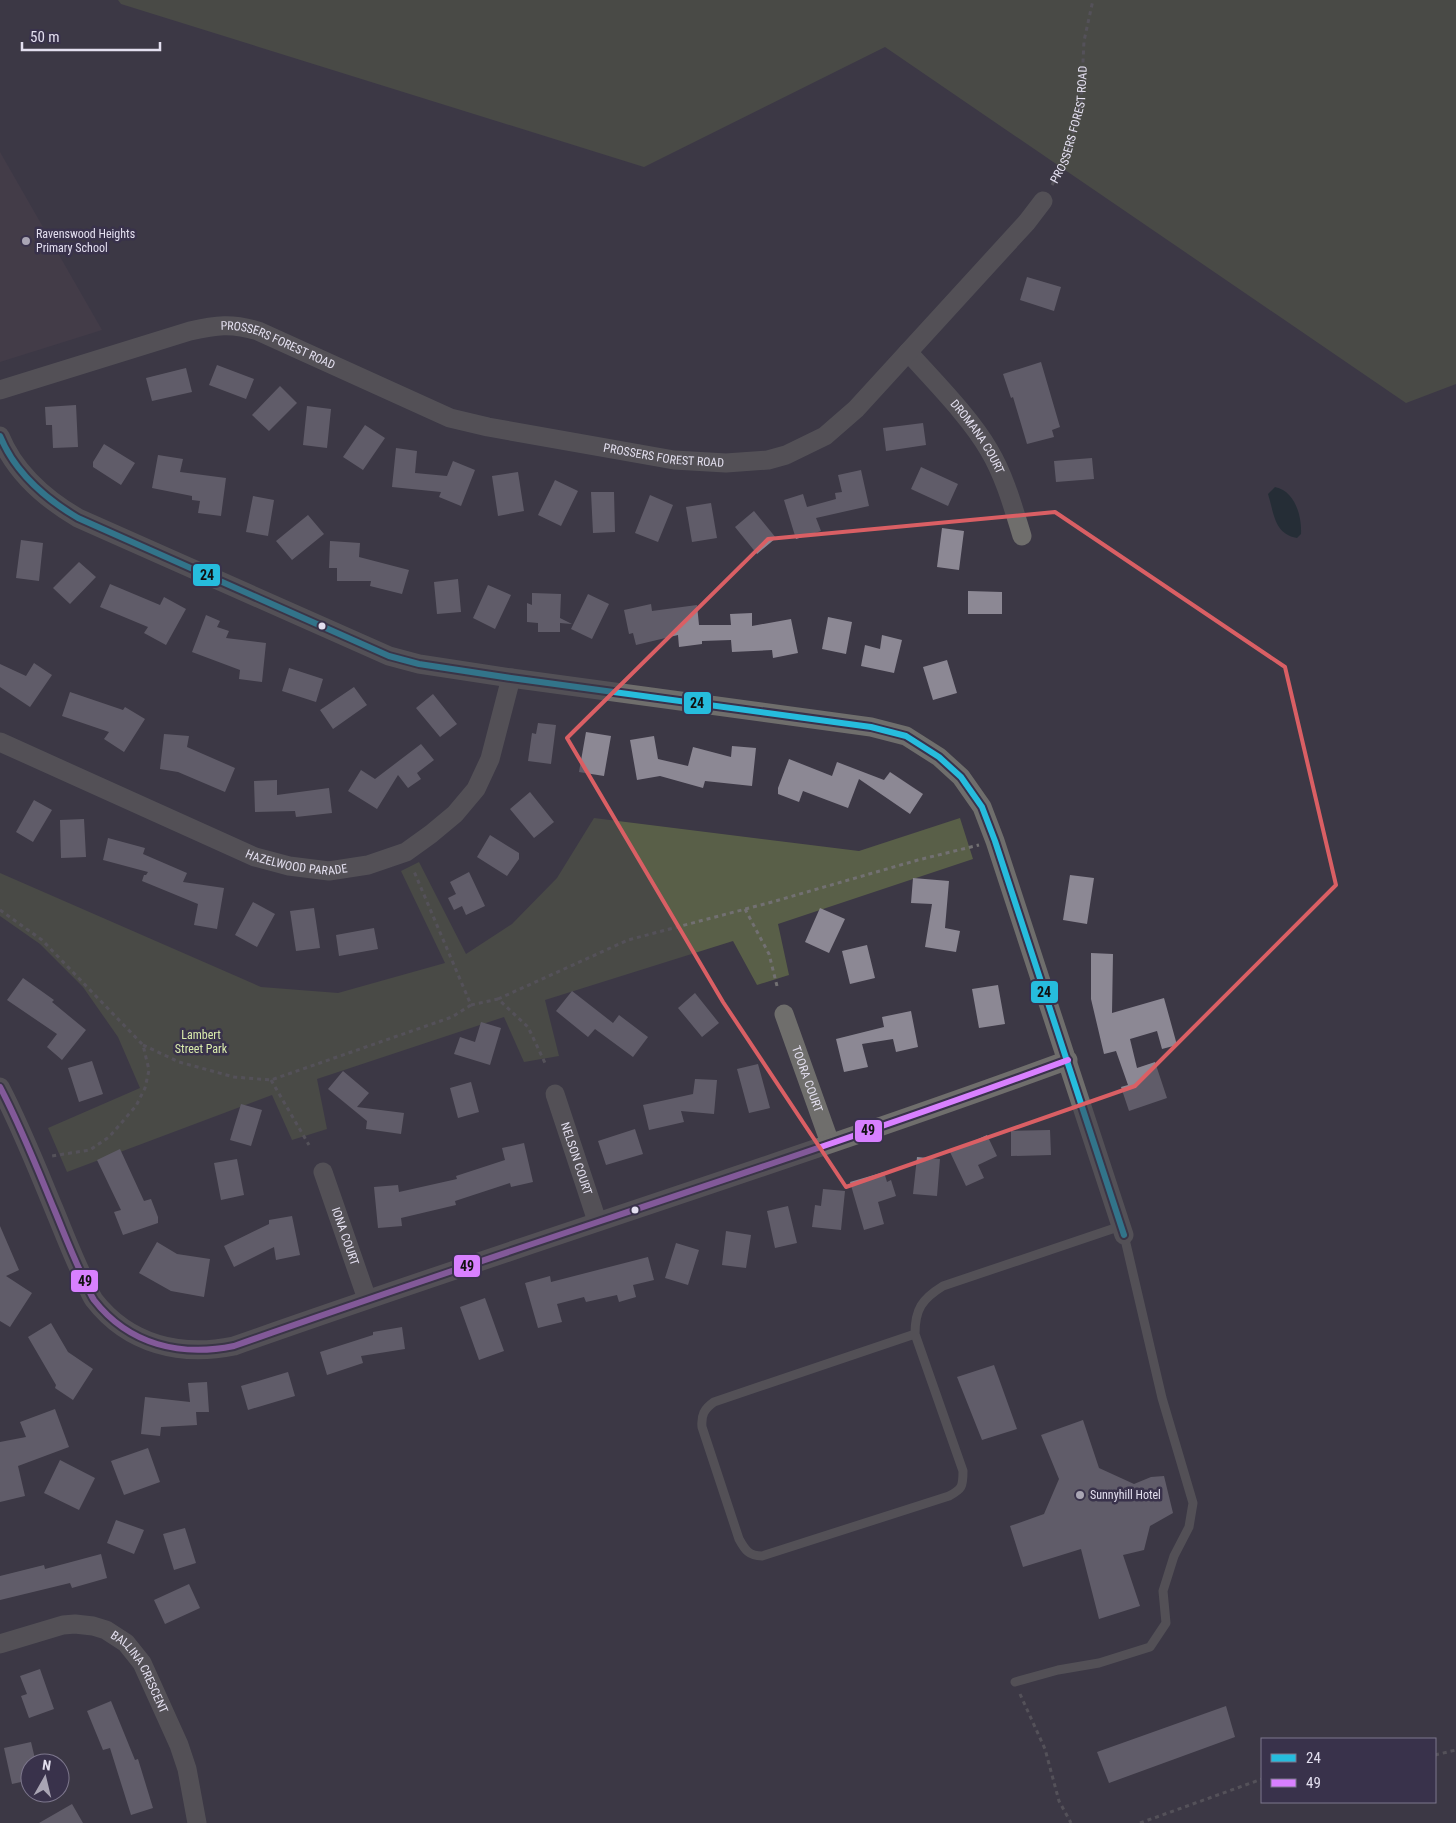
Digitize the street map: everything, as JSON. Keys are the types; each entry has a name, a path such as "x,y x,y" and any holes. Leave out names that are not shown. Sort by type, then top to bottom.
{"street":[{"name":"PROSSERS FOREST ROAD","path":"0,390 190,331 216,325 232,325 258,331 431,410 468,423 639,455 700,463 768,460 786,455 825,436 856,410 1027,222 1043,201"},
{"name":"DROMANA COURT","path":"908,352 981,436 998,466 1022,536"},
{"path":"0,436 9,455 40,493 78,518 389,656 419,664 511,678 871,727 906,736 939,757 961,777 982,807 1068,1060 1123,1231"},
{"name":"HAZELWOOD PARADE","path":"0,742 255,857 289,866 329,871 368,865 406,852 455,814 476,789 490,759 511,678"},
{"name":"TOORA COURT","path":"784,1014 830,1143"},
{"path":"0,1087 19,1124 78,1267 94,1299 116,1322 141,1339 175,1350 212,1350 234,1346 1068,1060"},
{"name":"NELSON COURT","path":"555,1094 597,1221"},
{"name":"IONA COURT","path":"323,1172 367,1299"},
{"name":"BALLINA CRESCENT","path":"0,1644 75,1624 106,1630 126,1643 142,1663 179,1745 187,1769 198,1823"}],"lane":[{"path":"915,1334 714,1402 708,1407 701,1419 702,1427 740,1539 747,1552 754,1556 762,1556 949,1496 960,1490 963,1482 962,1471 915,1334 915,1320 920,1306 929,1295 943,1286 1123,1231 1162,1398 1193,1503 1189,1527 1174,1556 1163,1591 1166,1623 1150,1647 1099,1663 1058,1670 1015,1682"}],"path":[{"name":"PROSSERS FOREST ROAD","path":"1043,201 1065,161 1081,103 1084,41 1093,0"},
{"path":"0,910 42,940 143,1045 179,1062 234,1077 271,1080 452,1017 472,1005 498,998 628,940 982,844"},
{"path":"410,861 472,1005"},
{"path":"745,909 769,954 777,986"},
{"path":"498,998 528,1026 546,1065"},
{"path":"49,1156 90,1150 109,1137 136,1106 145,1088 148,1070 143,1045"},
{"path":"271,1080 309,1145"},
{"path":"1015,1682 1045,1749 1059,1801 1071,1823"},
{"path":"1436,1754 1456,1750"},
{"path":"1140,1823 1261,1779"}],"highlighted area":[{"path":"1055,512 1285,667 1336,885 1135,1086 846,1187 723,1002 567,738 768,539"}],"shaded area":[{"name":"Ravenswood Heights Primary School","path":"0,152 102,330 0,362"},
{"path":"1275,487 1282,489 1288,494 1296,505 1301,527 1301,534 1297,538 1289,536 1276,522 1268,494"}],"green space":[{"path":"118,0 1456,0 1456,384 1406,403 885,47 644,167 121,4"},
{"name":"Lambert Street Park","path":"594,818 859,851 960,818 973,859 778,924 789,975 757,985 733,941 545,1000 559,1056 524,1062 504,1017 317,1079 327,1129 292,1140 272,1095 67,1172 48,1128 140,1088 118,1037 83,987 40,944 0,916 0,873 261,987 338,993 445,963 401,871 419,862 466,954 512,924 557,878"}],"building":[{"path":"1027,277 1061,287 1054,311 1020,300"},
{"path":"1041,362 1060,427 1052,430 1054,437 1027,444 1013,397 1011,398 1003,374"},
{"path":"217,365 254,379 246,399 209,385"},
{"path":"186,368 192,392 152,401 146,378"},
{"path":"280,386 297,403 269,431 252,415"},
{"path":"76,405 78,447 53,448 52,425 46,425 45,407"},
{"path":"307,406 331,409 327,448 303,445"},
{"path":"923,423 926,445 886,451 883,428"},
{"path":"365,425 385,438 363,470 343,457"},
{"path":"104,444 135,463 121,485 93,467 93,462"},
{"path":"396,448 417,451 415,473 447,476 453,461 475,470 461,506 439,497 441,492 392,487"},
{"path":"158,455 183,459 180,472 226,478 221,516 198,513 200,501 192,500 192,496 152,488"},
{"path":"1092,458 1094,479 1056,482 1054,461"},
{"path":"921,467 958,484 948,506 911,489"},
{"path":"861,470 869,506 816,518 821,531 796,539 784,500 803,494 807,507 836,499 835,493 842,492 838,475"},
{"path":"518,472 524,511 498,516 492,476"},
{"path":"555,480 578,491 561,526 538,515"},
{"path":"591,492 614,492 615,532 593,533"},
{"path":"650,495 673,505 658,542 635,533"},
{"path":"253,496 274,500 268,536 246,532"},
{"path":"711,503 717,538 692,542 686,507"},
{"path":"754,511 776,538 757,554 735,527"},
{"path":"308,515 324,534 292,560 276,541"},
{"path":"942,528 964,531 959,570 937,567"},
{"path":"21,540 43,543 39,581 16,578"},
{"path":"330,541 360,543 359,557 409,570 402,594 370,586 371,581 337,581 337,568 329,568"},
{"path":"79,562 96,577 70,604 53,588"},
{"path":"458,579 461,612 437,614 434,582"},
{"path":"110,584 160,605 164,597 186,609 166,645 144,633 148,627 100,607"},
{"path":"488,585 511,595 495,629 473,618"},
{"path":"968,591 1002,592 1002,614 968,614"},
{"path":"532,593 561,594 560,618 572,624 560,623 560,632 538,632 538,623 527,622 527,603 532,605"},
{"path":"588,594 609,604 592,639 571,629"},
{"path":"651,604 652,611 697,605 699,625 731,625 730,614 752,613 752,626 791,619 798,653 773,658 772,650 732,652 731,640 702,641 702,644 679,647 678,635 636,645 633,633 629,634 624,610"},
{"path":"206,615 220,621 217,627 229,631 226,638 266,643 262,682 239,679 240,670 192,652"},
{"path":"828,617 852,622 846,654 822,649"},
{"path":"882,635 902,640 894,673 861,666 865,645 880,649"},
{"path":"947,660 957,693 933,700 923,667"},
{"path":"34,663 52,675 30,707 0,687 0,664 26,676"},
{"path":"289,668 323,679 316,702 282,691"},
{"path":"354,687 367,705 333,729 320,710"},
{"path":"70,692 123,710 125,707 145,719 124,752 104,739 109,732 62,716"},
{"path":"433,694 457,724 440,737 416,708"},
{"path":"538,723 556,725 551,764 528,761 532,733 536,734"},
{"path":"586,732 611,736 604,776 579,772"},
{"path":"164,734 189,736 187,747 235,768 225,792 178,772 160,769"},
{"path":"654,736 658,759 688,766 693,747 731,757 732,746 756,748 752,786 705,781 703,788 660,776 637,780 630,740"},
{"path":"421,744 434,760 417,773 421,779 408,788 398,775 377,809 348,791 361,770 375,779"},
{"path":"789,759 832,776 837,762 884,780 890,772 923,794 910,814 859,779 848,808 803,791 799,802 778,794 778,788"},
{"path":"277,780 277,795 329,788 332,813 296,817 295,811 255,812 254,781"},
{"path":"530,792 554,822 534,838 510,809"},
{"path":"34,800 52,810 33,842 16,832"},
{"path":"84,819 86,857 61,858 60,820"},
{"path":"490,835 519,853 519,859 507,876 477,857"},
{"path":"108,838 145,848 143,854 187,873 183,882 224,888 217,929 194,925 198,904 142,881 144,875 148,872 103,860"},
{"path":"469,872 485,906 466,915 462,906 454,910 448,898 456,894 450,882"},
{"path":"1070,875 1094,878 1087,924 1063,920"},
{"path":"913,878 949,881 945,928 960,931 956,952 925,947 932,904 911,903"},
{"path":"253,902 275,914 257,947 235,935"},
{"path":"314,908 320,948 296,951 290,911"},
{"path":"820,908 845,919 829,953 805,942"},
{"path":"374,928 378,949 339,956 336,935"},
{"path":"867,945 875,978 850,984 842,951"},
{"path":"1091,953 1113,954 1112,1013 1164,998 1177,1045 1162,1049 1157,1031 1130,1039 1137,1068 1155,1062 1167,1098 1129,1111 1121,1087 1128,1085 1116,1051 1104,1054 1091,999"},
{"path":"23,978 54,1000 52,1002 86,1030 62,1060 47,1047 57,1034 7,1000"},
{"path":"998,985 1005,1024 979,1028 972,989"},
{"path":"572,991 613,1023 619,1015 648,1037 633,1057 595,1029 588,1037 556,1011"},
{"path":"695,993 719,1023 702,1037 678,1008"},
{"path":"911,1011 918,1047 896,1052 893,1039 862,1044 868,1067 844,1072 836,1039 884,1027 882,1017"},
{"path":"481,1022 501,1028 490,1065 454,1054 460,1037 475,1042"},
{"path":"92,1061 103,1094 79,1102 68,1068"},
{"path":"758,1064 770,1108 749,1113 737,1069"},
{"path":"343,1071 369,1093 357,1107 404,1113 401,1134 366,1129 367,1121 328,1089"},
{"path":"695,1079 717,1080 714,1114 681,1111 684,1122 649,1130 643,1105 693,1094"},
{"path":"471,1082 479,1112 458,1118 450,1088"},
{"path":"241,1104 262,1110 251,1146 230,1140"},
{"path":"635,1129 643,1154 606,1165 598,1141"},
{"path":"1050,1130 1051,1155 1011,1156 1011,1131"},
{"path":"987,1135 997,1156 978,1165 984,1178 966,1186 950,1152"},
{"path":"524,1143 533,1182 511,1187 510,1183 455,1201 456,1205 401,1218 402,1226 378,1228 374,1187 398,1185 399,1192 457,1179 456,1176 505,1160 502,1148"},
{"path":"120,1149 144,1201 151,1199 158,1217 158,1223 123,1235 114,1212 121,1210 97,1160"},
{"path":"917,1157 940,1159 937,1196 913,1194"},
{"path":"237,1159 244,1195 221,1200 214,1163"},
{"path":"884,1172 887,1182 891,1180 896,1196 878,1202 884,1224 864,1230 850,1182"},
{"path":"823,1189 845,1191 841,1230 812,1227 815,1205 821,1206"},
{"path":"788,1206 797,1243 775,1248 767,1211"},
{"path":"292,1216 300,1255 276,1260 274,1247 234,1267 224,1246 269,1224 269,1220"},
{"path":"0,1226 19,1270 6,1276 32,1293 10,1327 0,1321"},
{"path":"726,1231 751,1235 746,1268 722,1265"},
{"path":"157,1242 177,1254 210,1259 204,1297 171,1291 139,1273"},
{"path":"676,1243 699,1250 688,1285 665,1278"},
{"path":"648,1257 654,1280 633,1285 636,1297 619,1302 617,1295 586,1302 584,1297 557,1304 562,1322 538,1328 525,1283 550,1276 551,1282"},
{"path":"485,1298 504,1351 479,1360 460,1307"},
{"path":"51,1323 68,1352 93,1369 73,1400 55,1388 56,1385 28,1337"},
{"path":"402,1327 405,1349 361,1356 363,1363 327,1375 320,1352 373,1335 373,1332"},
{"path":"994,1365 1017,1429 982,1440 957,1377"},
{"path":"288,1372 295,1396 248,1410 241,1386"},
{"path":"207,1382 209,1412 196,1412 197,1425 161,1427 160,1436 141,1434 145,1397 190,1402 188,1383"},
{"path":"55,1409 69,1447 18,1466 25,1496 0,1502 0,1442 26,1437 20,1422"},
{"path":"1083,1420 1099,1468 1134,1484 1151,1477 1164,1476 1173,1513 1150,1526 1144,1550 1123,1555 1140,1606 1099,1619 1081,1549 1023,1567 1010,1526 1044,1514 1059,1479 1041,1435"},
{"path":"148,1448 160,1482 124,1495 111,1461"},
{"path":"60,1460 95,1478 79,1510 44,1493"},
{"path":"116,1520 144,1530 134,1554 107,1543"},
{"path":"185,1528 196,1563 174,1570 163,1534"},
{"path":"101,1554 107,1578 72,1588 70,1583 0,1600 0,1576 44,1565 45,1569"},
{"path":"189,1584 200,1608 165,1624 154,1600"},
{"path":"40,1669 54,1709 29,1718 21,1696 27,1694 20,1676"},
{"path":"111,1701 135,1760 138,1759 153,1808 131,1815 110,1748 103,1750 87,1711"},
{"path":"1226,1706 1235,1737 1109,1783 1097,1752"},
{"path":"31,1742 34,1753 20,1753 20,1782 12,1784 4,1748"},
{"path":"72,1804 83,1823 39,1823"}],"transit line":[{"name":"24","path":"0,436 22,473 42,493 78,518 389,656 419,664 511,678 871,727 906,736 939,757 961,777 982,807 995,841 1124,1235"},
{"name":"49","path":"0,1087 22,1132 72,1254 94,1300 123,1328 140,1337 157,1344 195,1350 234,1346 860,1134 1068,1060"}],"place":[{"name":"Ravenswood Heights Primary School","path":"26,241"},
{"name":"Sunnyhill Hotel","path":"1080,1495"}]}
